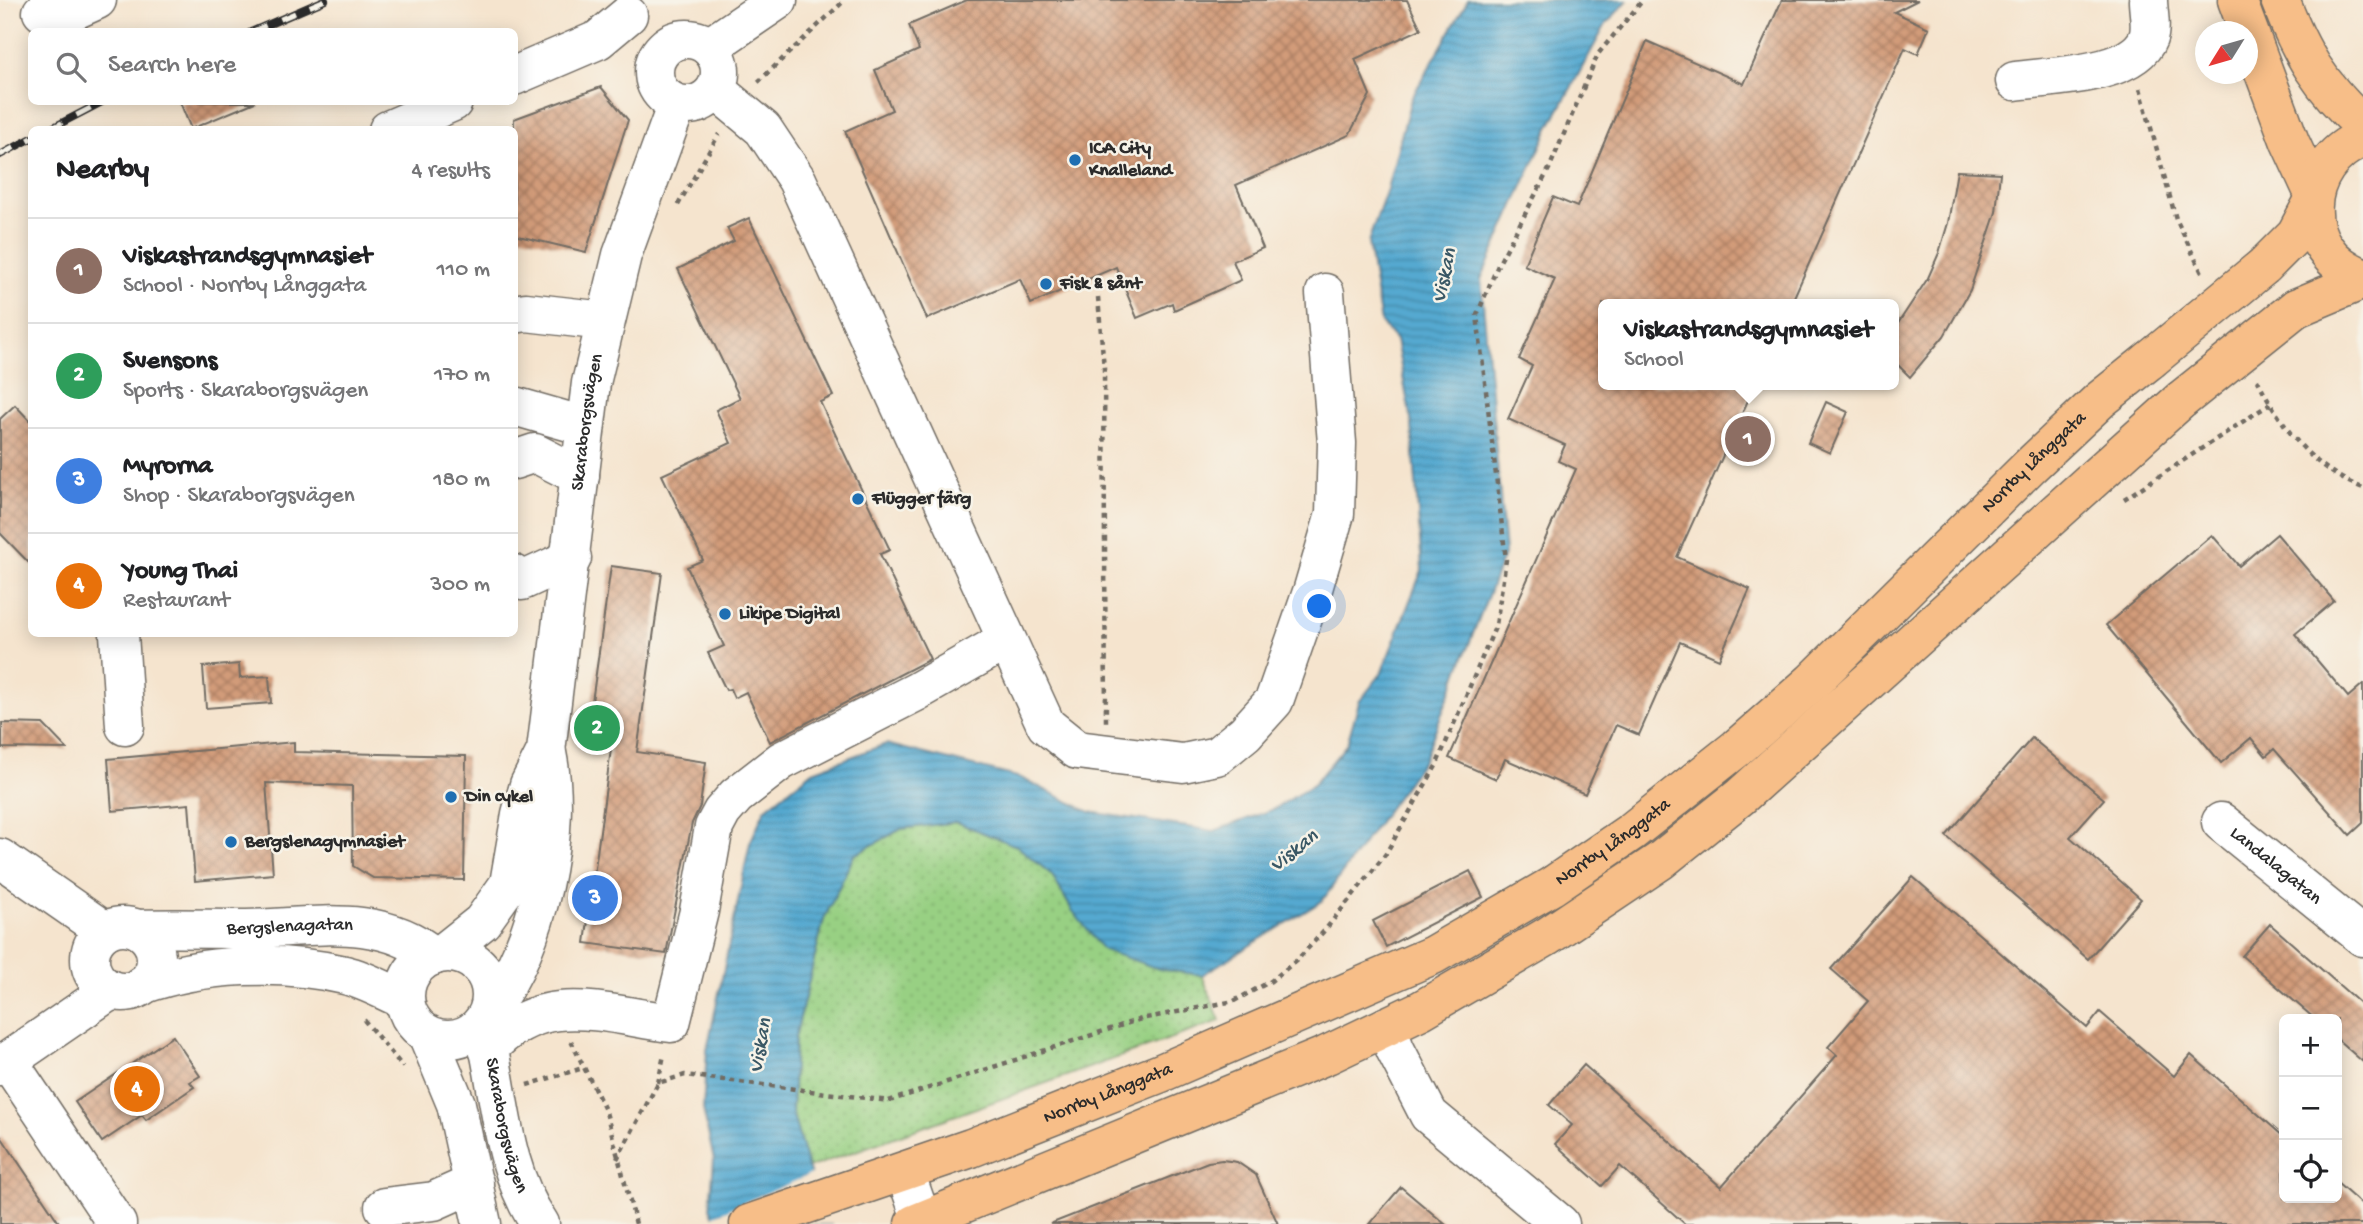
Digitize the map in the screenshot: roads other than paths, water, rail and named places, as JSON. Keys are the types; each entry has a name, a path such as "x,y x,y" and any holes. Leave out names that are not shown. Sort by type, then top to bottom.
{"main road":[{"path":"2280,0 2297,43 2316,75 2334,98 2363,125"},
{"path":"2237,2 2313,198 2316,229 2326,249 2342,265 2363,278"},
{"name":"Norrby Långgata","path":"749,1224 834,1192 905,1172 1161,1073 1307,1007 1373,982 1477,932 1552,886 1685,792 1784,707 2100,400 2264,266 2296,234 2331,159 2363,138"},
{"name":"Norrby Långgata","path":"919,1223 1327,1055 1495,969 1660,861 1809,736 2181,400 2296,308 2363,278"}],"street":[{"path":"42,12 59,17 97,0"},
{"path":"709,47 778,0"},
{"path":"2015,81 2115,66 2135,57 2149,34 2148,0"},
{"path":"518,74 598,40 623,8 659,54"},
{"path":"727,98 699,104 677,104 666,98 657,87 654,67 659,54 672,43 683,39 694,40 709,47 720,67 727,98 762,129 797,180 1005,641 1046,725 1077,750 1183,763 1217,756 1245,733 1278,692 1335,514 1337,443 1325,293"},
{"name":"Skaraborgsvägen","path":"438,954 482,922 509,884 529,785 546,751 572,558 584,426 605,321 622,254 677,104"},
{"path":"397,126 446,105"},
{"path":"518,313 605,321"},
{"path":"518,407 584,426"},
{"path":"518,459 535,453 580,476"},
{"path":"518,578 522,581 572,558"},
{"path":"119,637 125,726"},
{"path":"427,1034 447,1040 457,1039 487,1026 505,1030 519,1021 565,1009 671,1023 699,911 714,827 722,812 736,796 781,761 916,692 1005,641"},
{"name":"Skaraborgsvägen","path":"540,1224 518,1188 495,1095 487,1026 526,944 543,890 553,785 546,751"},
{"name":"Landalagatan","path":"2221,822 2363,937"},
{"path":"0,858 153,946 156,957 150,978 127,987 94,974 90,962 91,950 122,930"},
{"name":"Bergslenagatan","path":"122,930 247,929 337,924 364,926 415,940 438,954"},
{"path":"482,1224 456,1104 427,1034 410,1016 405,1000 411,973 438,954 461,955 484,971 491,988 487,1026"},
{"name":"Bergslenagatan","path":"4,1063 127,987 166,977 248,967 288,968 348,975 405,1000"},
{"path":"1387,1026 1395,1049 1429,1115 1560,1224"},
{"path":"4,1063 117,1224"},
{"path":"905,1172 919,1223"},
{"path":"384,1207 434,1202 474,1183"}],"water":[{"name":"Viskan","path":"1468,0 1628,0 1606,24 1549,128 1481,279 1505,552 1424,759 1322,901 1202,975 1159,969 1103,950 1072,910 1052,875 1017,846 956,822 901,829 854,855 824,919 795,1038 792,1112 808,1168 831,1224 717,1224 710,1208 714,1160 703,1109 707,1050 750,843 765,809 813,771 886,744 1021,778 1090,812 1214,831 1274,809 1313,785 1347,744 1359,702 1381,674 1422,570 1412,425 1396,340 1381,323 1368,242 1387,189 1411,99"}],"railway":[{"path":"260,28 325,0"},
{"path":"56,126 96,105"},
{"path":"0,155 28,140"}],"place":[{"name":"ICA City Knalleland","path":"1075,160"},
{"name":"Fisk & sånt","path":"1046,284"},
{"name":"Viskastrandsgymnasiet","path":"1748,439"},
{"name":"Flügger färg","path":"858,499"},
{"name":"Likipe Digital","path":"725,614"},
{"name":"Svensons","path":"597,728"},
{"name":"Din cykel","path":"451,797"},
{"name":"Bergslenagymnasiet","path":"231,842"},
{"name":"Myrorna","path":"595,898"},
{"name":"Young Thai","path":"137,1089"}]}
